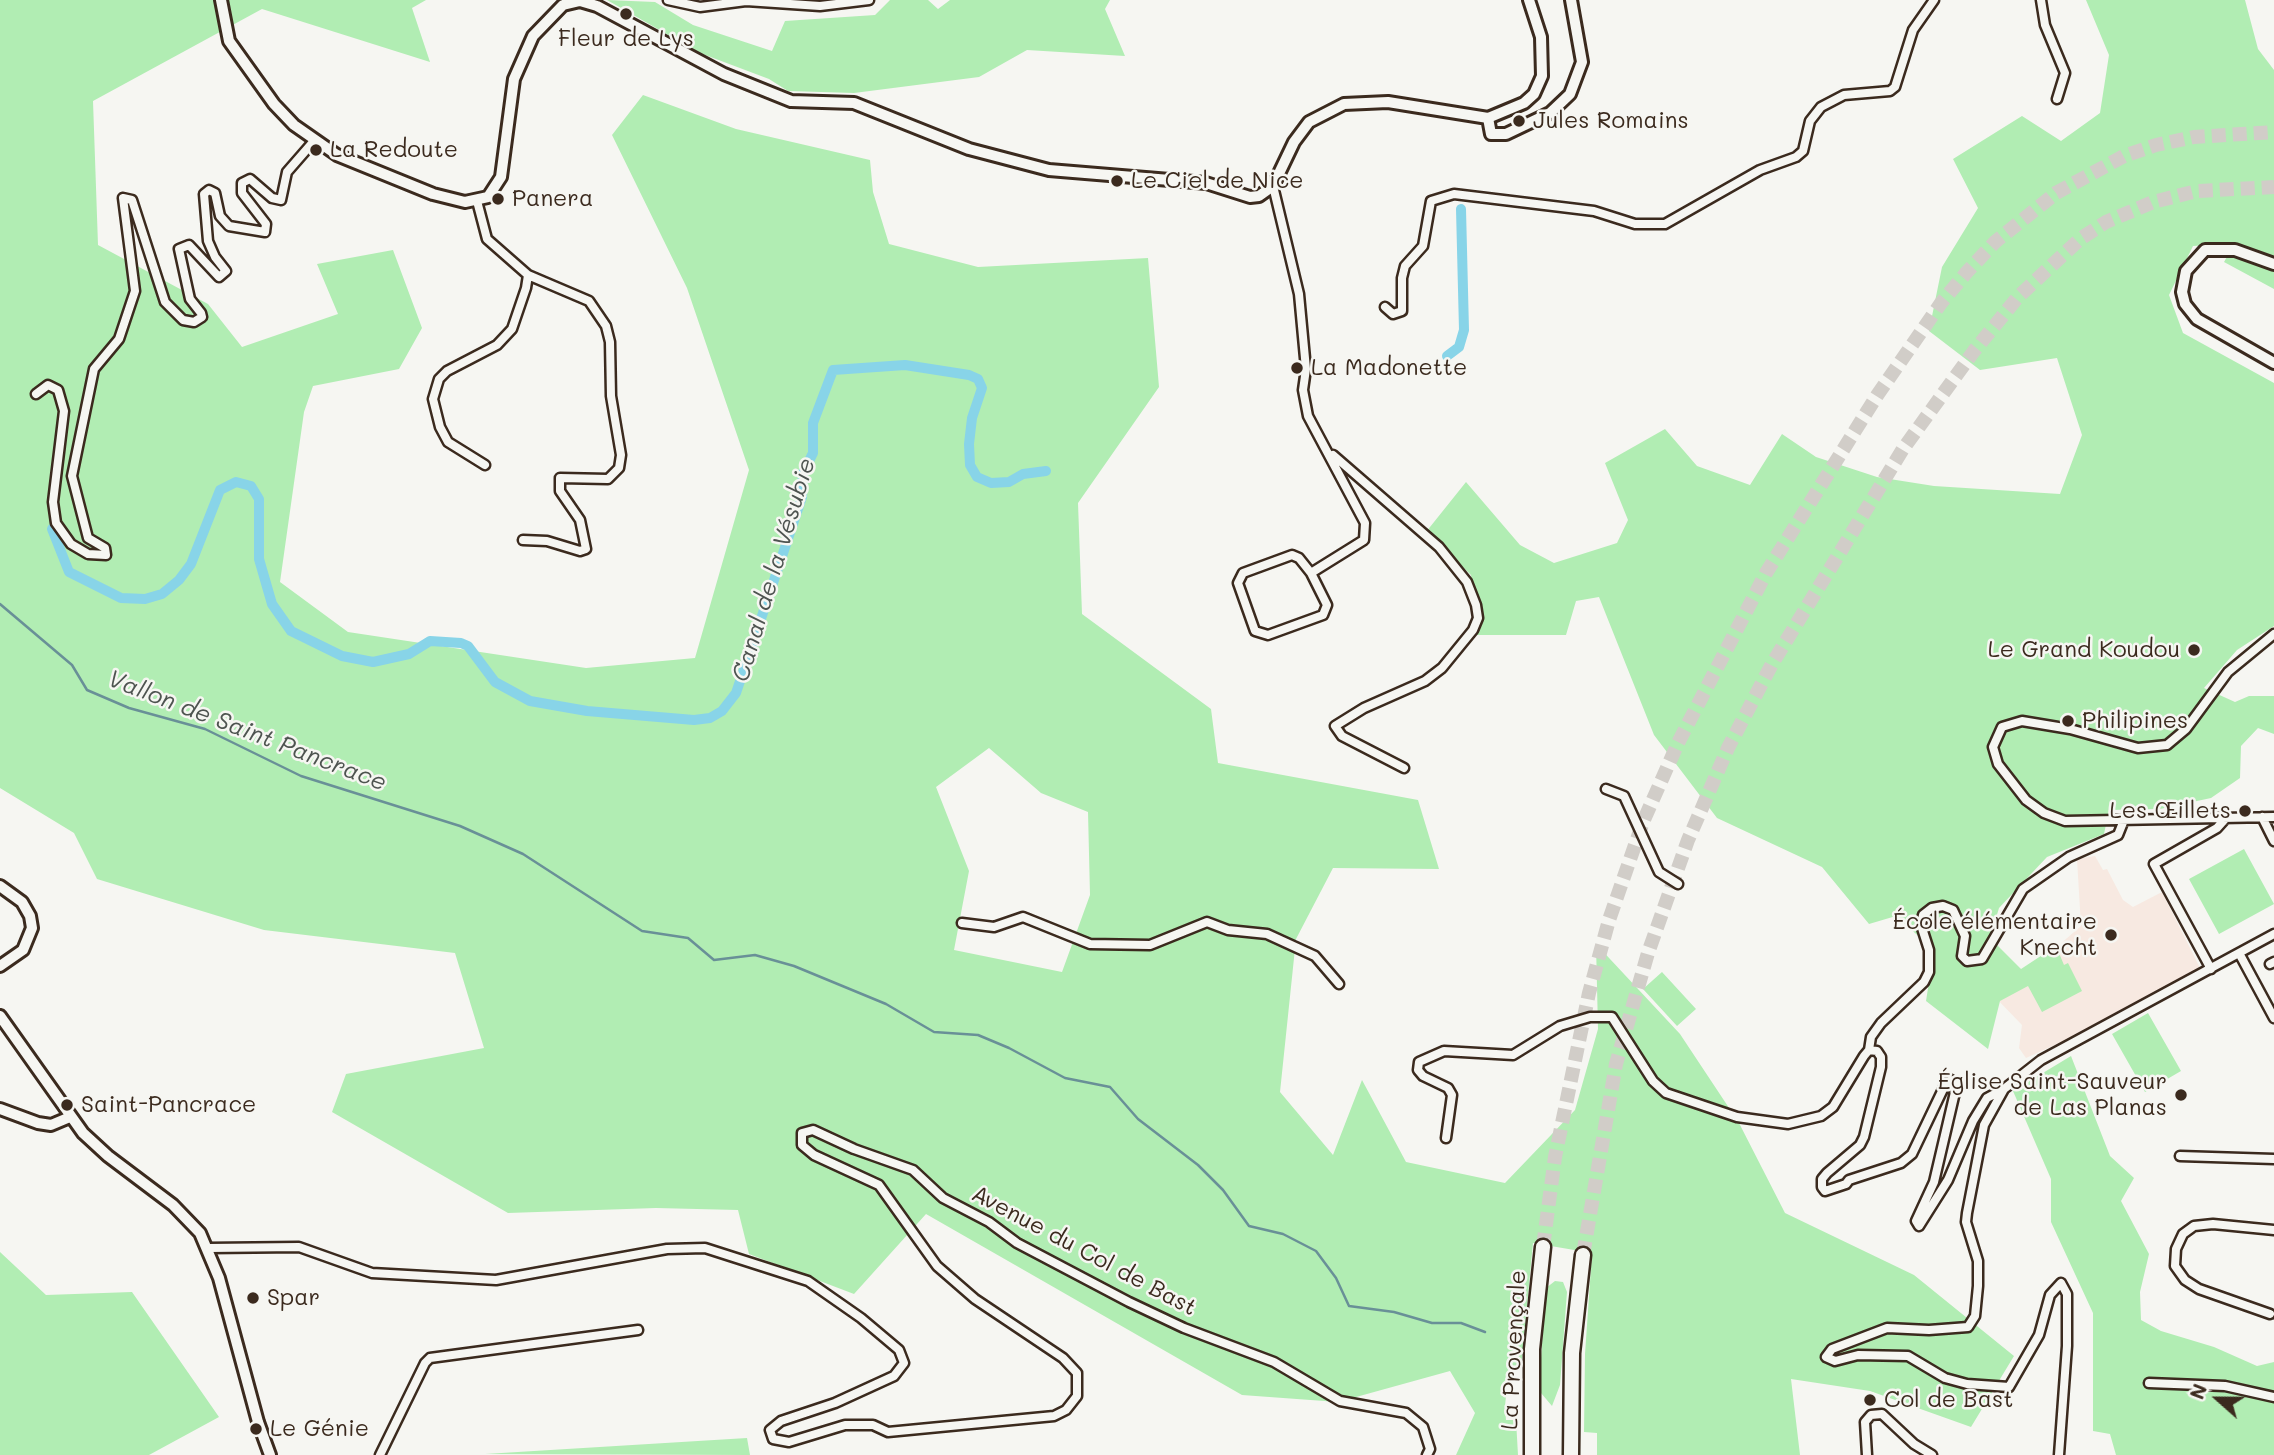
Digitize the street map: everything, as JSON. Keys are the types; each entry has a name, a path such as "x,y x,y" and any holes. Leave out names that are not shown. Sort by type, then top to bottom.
{"highway":[{"name":"La Provençale","path":"1532,1455 1532,1349 1543,1247"},
{"path":"1571,1455 1572,1353 1583,1255"}],"street":[{"path":"220,0 229,41 274,104 314,141 337,155 433,194 465,202 488,197 501,177 511,95 523,54 533,36 563,5 580,1 597,6 691,58 778,97 804,103 855,103 984,154 1049,170 1206,183 1250,197 1259,196 1273,186 1301,131 1320,114 1343,104 1380,101 1488,118 1524,103 1534,94 1542,76 1541,37 1529,0"},
{"path":"668,0 700,7 746,1 820,6 869,0"},
{"path":"1488,118 1491,134 1506,134 1550,113 1570,94 1581,62 1581,48 1570,0"},
{"path":"1385,307 1393,314 1402,311 1402,278 1405,266 1423,246 1431,201 1454,194 1594,211 1635,224 1665,224 1760,170 1797,157 1803,151 1810,121 1821,107 1836,98 1890,91 1895,87 1913,30 1934,0"},
{"path":"2041,0 2045,25 2065,73 2057,99"},
{"path":"36,394 48,385 58,390 64,411 52,502 56,523 71,544 88,554 106,555 105,548 89,538 72,476 94,369 119,339 135,291 123,198 132,200 165,302 183,320 194,322 202,317 190,299 179,249 188,244 219,277 226,271 208,242 204,194 209,190 215,193 220,216 229,226 255,233 265,232 266,224 244,197 242,183 250,179 272,198 281,200 287,172 314,141"},
{"path":"1273,186 1299,294 1306,369 1303,390 1308,416 1365,523 1364,540 1311,573"},
{"path":"477,201 487,239 528,275 589,301 606,326 612,364 611,397 621,455 619,468 608,479 560,478 561,491 580,520 587,539 586,549 580,551 547,541 523,540"},
{"path":"2274,264 2235,250 2205,250 2186,271 2182,292 2185,304 2197,319 2274,363"},
{"path":"485,465 447,442 433,399 439,379 447,371 497,345 512,330 528,275"},
{"path":"1327,449 1440,547 1467,582 1476,605 1478,618 1473,630 1442,668 1425,681 1364,708 1335,726 1342,736 1404,768"},
{"path":"1292,555 1300,558 1311,573 1327,605 1323,615 1268,635 1255,631 1238,583 1243,573 1292,555"},
{"path":"2274,634 2216,685 2186,729 2167,745 2137,748 2070,729 2022,721 2009,723 1998,732 1993,747 1998,764 2035,808 2065,821 2274,817"},
{"path":"1606,789 1624,796 1658,872 1678,884"},
{"path":"2262,817 2274,841"},
{"path":"2211,968 2154,864 2217,828 2225,818"},
{"path":"1446,1138 1452,1095 1448,1088 1423,1076 1418,1070 1419,1062 1444,1051 1513,1055 1560,1026 1590,1017 1612,1017 1653,1081 1666,1093 1737,1117 1788,1124 1821,1116 1833,1107 1869,1050 1871,1037 1881,1023 1924,982 1929,972 1929,950 1922,925 1923,915 1931,908 1943,906 1953,910 1965,936 1962,956 1967,961 1982,959 2023,889 2069,857 2118,835 2124,820"},
{"path":"0,886 22,902 30,916 32,928 30,941 23,950 0,966"},
{"path":"962,923 994,927 1023,917 1090,944 1150,945 1207,922 1228,930 1267,934 1315,956 1339,984"},
{"path":"1869,1050 1877,1051 1881,1057 1881,1068 1864,1137 1860,1145 1827,1173 1822,1179 1822,1187 1825,1191 1846,1184 1849,1180 1901,1163 1912,1154 1945,1085 1951,1080 1956,1083 1956,1088 1934,1182 1916,1226 1925,1220 1948,1180 1987,1098 2004,1089 2041,1060 2274,934"},
{"path":"2239,953 2274,1018"},
{"path":"0,1016 70,1117 100,1150 187,1218 209,1248 258,1422 270,1455"},
{"path":"2004,1089 1984,1125 1967,1213 1966,1222 1978,1261 1975,1316 1968,1327 1929,1330 1887,1328 1832,1349 1826,1357 1835,1361 1868,1355 1908,1356 1945,1378 1967,1384 2009,1387 2039,1335 2050,1295 2061,1283 2067,1294 2067,1346 2059,1455"},
{"path":"0,1109 51,1125 70,1117"},
{"name":"Avenue du Col de Bast","path":"209,1248 299,1247 372,1273 496,1280 667,1249 705,1248 808,1281 861,1318 899,1350 904,1363 894,1376 835,1403 780,1421 770,1430 773,1439 789,1442 845,1425 873,1425 888,1432 1054,1416 1066,1409 1077,1396 1077,1373 1063,1357 975,1299 937,1266 879,1185 814,1154 802,1145 802,1133 813,1130 854,1149 913,1170 943,1198 989,1222 1017,1243 1129,1302 1184,1328 1274,1362 1340,1401 1406,1413 1423,1427 1430,1449 1427,1455"},
{"path":"2179,1156 2274,1159"},
{"path":"2270,1314 2199,1289 2185,1280 2175,1266 2176,1249 2183,1234 2194,1226 2213,1224 2274,1230"},
{"path":"380,1455 425,1363 430,1358 638,1330"},
{"path":"2149,1383 2225,1386 2274,1397"},
{"path":"1867,1455 1865,1422 1871,1415 1882,1414 1914,1444 1932,1455"}],"shaded area":[{"path":"2095,856 2103,870 2107,869 2123,900 2133,907 2162,892 2200,968 2090,1029 2026,1058 2019,1048 2022,1025 1993,995 2037,964 2081,926 2077,859"}],"green space":[{"path":"0,0 426,0 412,8 430,62 262,9 93,101 98,245 208,304 242,347 338,314 317,264 393,250 422,328 399,369 313,386 304,412 280,582 348,632 586,668 695,658 749,470 687,288 612,135 643,95 736,129 870,160 873,192 889,244 978,267 1148,258 1159,387 1078,503 1082,614 1211,709 1218,763 1418,800 1439,869 1333,868 1296,939 1280,1092 1333,1155 1362,1080 1406,1162 1505,1183 1575,1110 1598,1029 1596,944 1680,1034 1739,1123 1785,1213 1914,1275 2014,1356 1971,1427 1870,1391 1791,1379 1800,1455 1597,1455 1597,1433 1584,1432 1585,1354 1592,1253 1533,1243 1521,1368 1513,1368 1512,1386 1507,1386 1505,1406 1506,1420 1516,1420 1518,1455 1456,1455 1475,1413 1450,1371 1338,1402 1242,1395 926,1214 854,1294 749,1254 738,1210 656,1208 508,1213 332,1112 346,1074 484,1048 455,953 264,930 97,879 74,833 0,788","holes":["989,748 1041,793 1088,812 1090,895 1062,972 954,950 969,871 936,787"]},
{"path":"607,0 655,2 693,25 772,51 785,21 875,15 890,0 928,0 938,9 950,0 1110,0 1105,9 1125,56 1027,50 979,77 854,93 788,91 769,79 700,53"},
{"path":"2086,0 2245,0 2258,49 2274,70 2274,259 2228,244 2193,246 2169,295 2183,333 2274,383 2274,626 2237,650 2204,688 2235,702 2249,696 2274,696 2274,734 2258,728 2241,746 2240,778 2211,798 2160,809 2109,810 2104,834 2047,857 1999,908 1990,938 2021,969 2056,946 2064,965 2068,963 2082,991 2042,1012 2028,986 2000,1001 1988,1049 1926,1001 1934,950 1896,916 1869,924 1822,867 1717,818 1654,735 1599,597 1576,601 1566,635 1477,635 1471,575 1426,532 1466,482 1520,545 1554,563 1617,543 1628,520 1605,463 1665,429 1697,466 1750,485 1782,434 1816,457 1877,477 1934,486 2060,494 2082,435 2057,358 1980,370 1929,331 1942,267 1978,208 1953,159 2022,116 2061,141 2100,113 2109,55"},
{"path":"2228,255 2274,270 2274,289 2224,262"},
{"path":"2244,849 2274,904 2219,934 2189,879"},
{"path":"1662,972 1696,1009 1677,1026 1643,989"},
{"path":"2148,1013 2181,1071 2145,1092 2112,1034"},
{"path":"2071,1056 2110,1156 2134,1178 2121,1201 2149,1254 2140,1292 2141,1320 2161,1331 2214,1347 2257,1366 2274,1362 2274,1455 2116,1455 2110,1434 2093,1431 2093,1313 2051,1222 2051,1179 2013,1091"},
{"path":"0,1252 46,1295 132,1292 219,1417 149,1455 0,1455"},
{"path":"1555,1281 1563,1282 1567,1292 1560,1385 1552,1406 1541,1393 1540,1372 1546,1288"},
{"path":"747,1438 750,1455 485,1454"}],"waterway":[{"name":"Canal de la Vésubie","path":"1447,356 1459,347 1464,330 1461,209"},
{"name":"Canal de la Vésubie","path":"52,529 69,572 121,598 145,599 162,594 179,580 191,564 220,490 236,482 251,486 259,499 259,559 272,604 291,631 342,656 373,662 409,654 430,641 461,643 468,646 495,682 530,701 587,711 694,720 710,718 722,711 736,693 802,497 803,473 813,453 813,423 833,370 905,365 969,375 978,379 982,388 972,418 969,444 970,465 977,477 991,483 1009,482 1023,474 1046,471"},
{"name":"Vallon de Saint Pancrace","path":"0,604 72,665 87,690 129,708 205,729 301,776 460,826 523,854 642,931 688,938 714,960 755,955 794,966 886,1004 934,1032 978,1035 1065,1078 1110,1087 1138,1119 1198,1165 1223,1190 1249,1226 1283,1234 1316,1251 1336,1278 1349,1306 1394,1312 1432,1323 1461,1323 1485,1332"}],"tunnel":[{"path":"1543,1247 1555,1157 1589,993 1609,920 1643,822 1678,743 1766,573 1878,394 1941,303 1966,273 1995,242 2056,193 2124,156 2156,145 2194,137 2274,132"},
{"path":"1583,1255 1616,1064 1648,953 1688,840 1728,748 1772,664 1903,449 1974,351 2018,297 2080,239 2106,222 2153,202 2197,191 2274,187"}],"place":[{"name":"Fleur de Lys","path":"626,14"},
{"name":"Jules Romains","path":"1519,121"},
{"name":"La Redoute","path":"316,150"},
{"name":"Le Ciel de Nice","path":"1117,181"},
{"name":"Panera","path":"498,199"},
{"name":"La Madonette","path":"1297,368"},
{"name":"Le Grand Koudou","path":"2194,650"},
{"name":"Philipines","path":"2068,721"},
{"name":"Les Œillets","path":"2245,811"},
{"name":"École élémentaire Knecht","path":"2111,935"},
{"name":"Église Saint-Sauveur de Las Planas","path":"2181,1095"},
{"name":"Saint-Pancrace","path":"67,1105"},
{"name":"Spar","path":"253,1298"},
{"name":"Col de Bast","path":"1870,1400"},
{"name":"Le Génie","path":"256,1429"}]}
